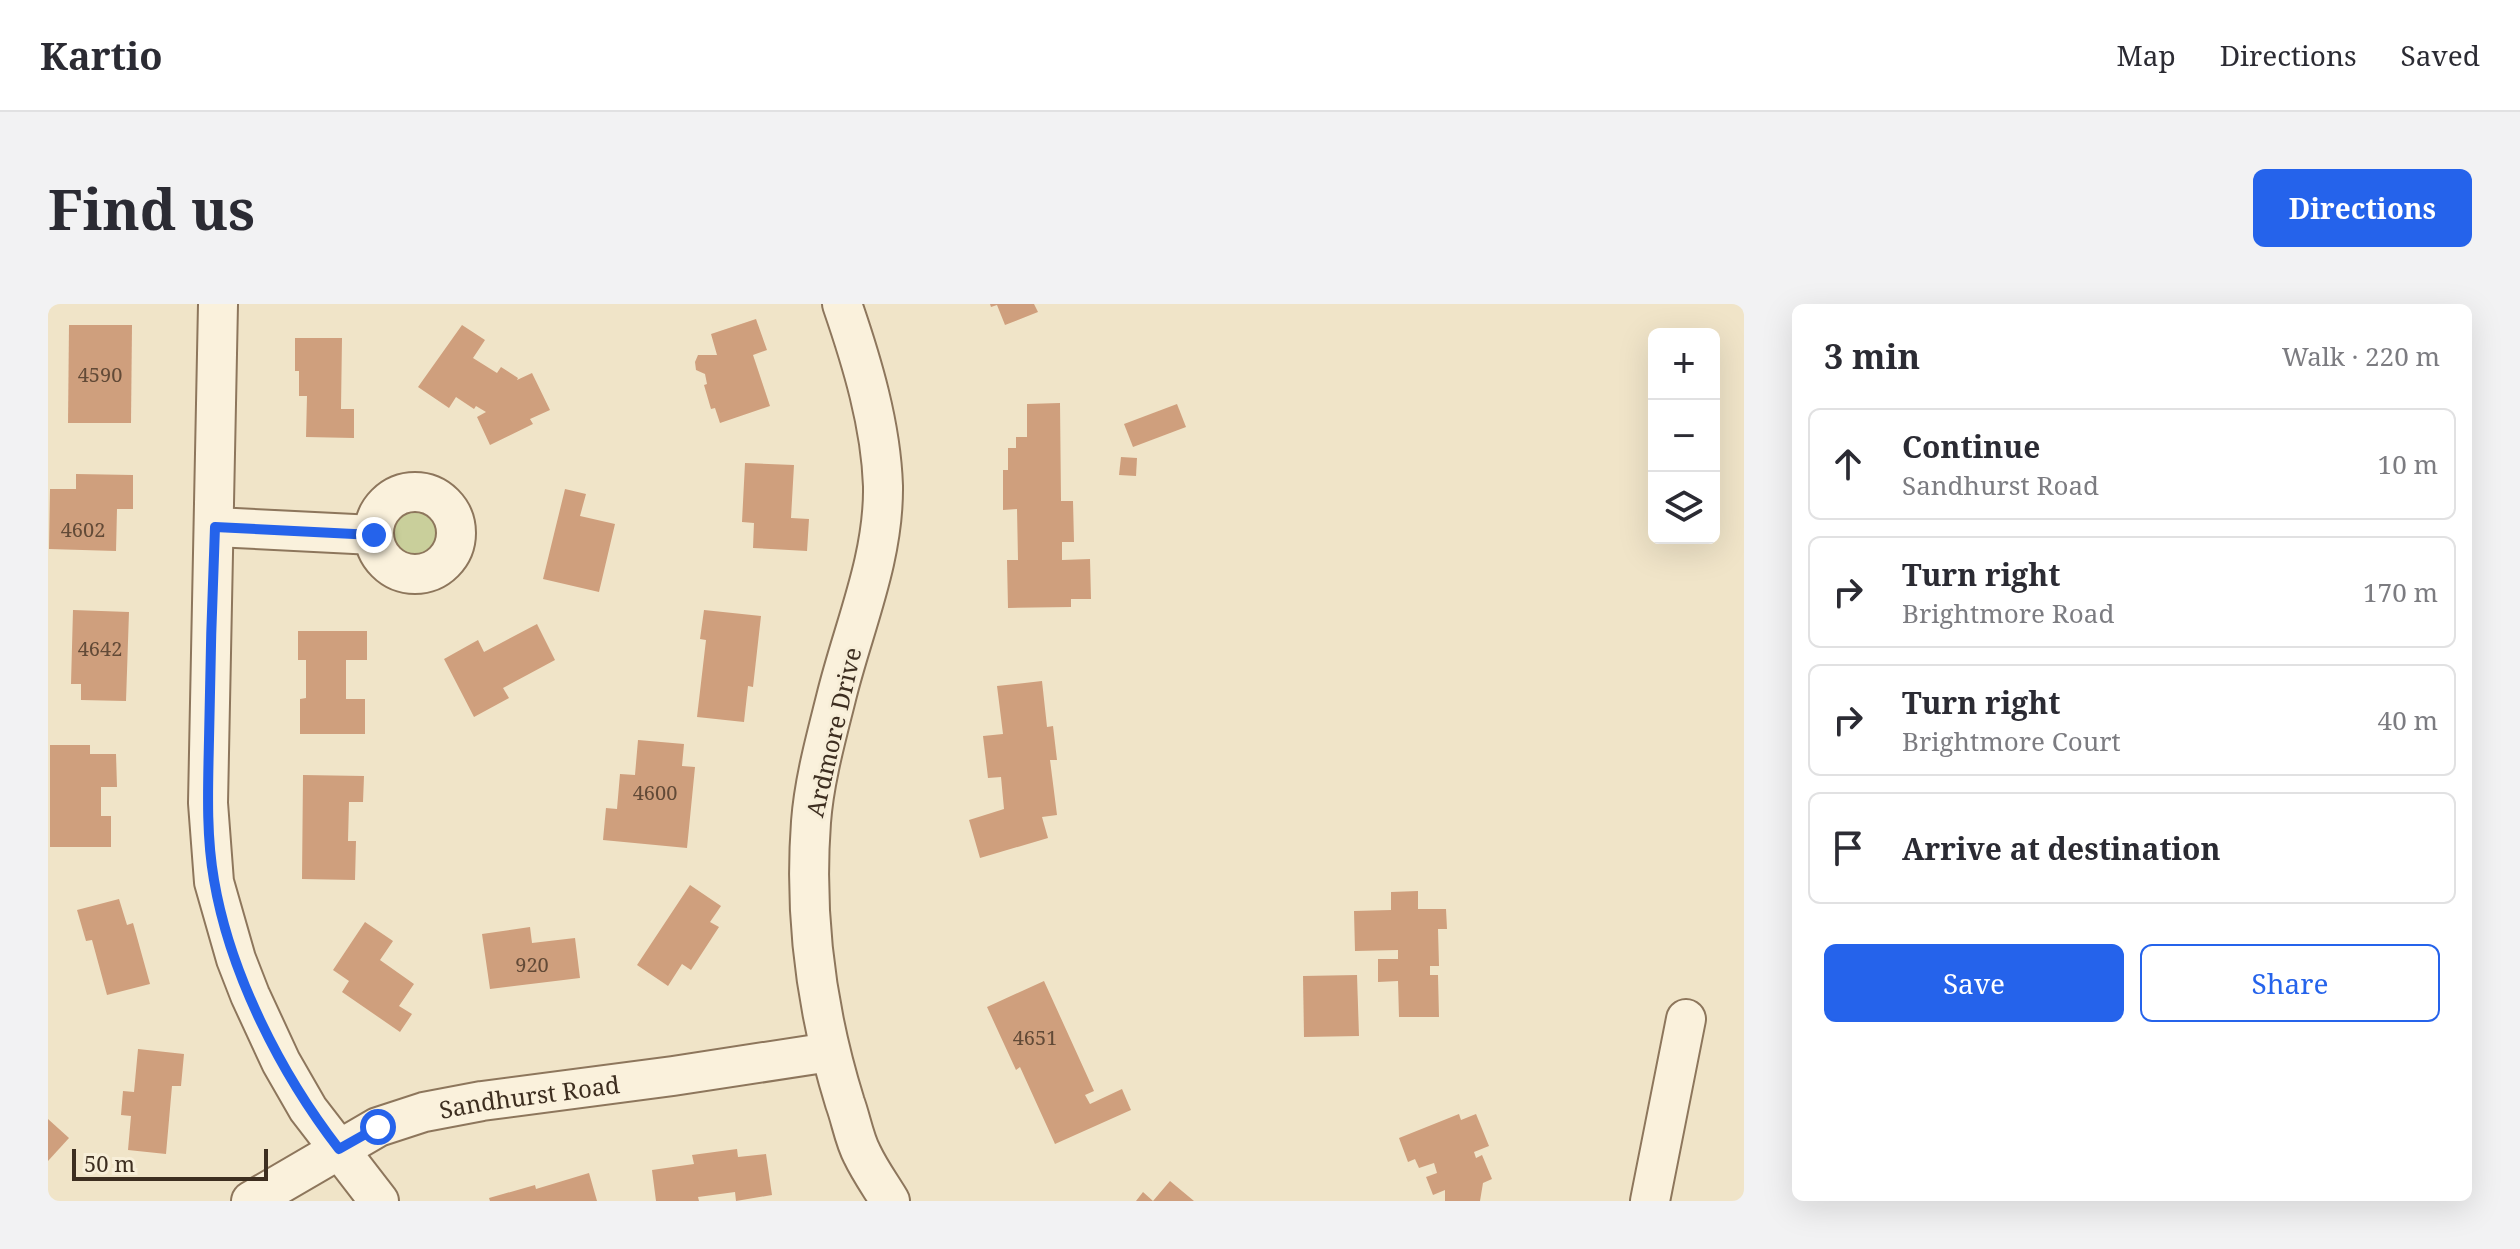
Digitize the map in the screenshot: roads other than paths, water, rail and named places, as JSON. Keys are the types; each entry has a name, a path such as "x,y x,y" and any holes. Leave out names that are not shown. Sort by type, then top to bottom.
{"street":[{"path":"218,304 208,803 214,882 236,959 281,1062 308,1109 379,1201"},
{"name":"Ardmore Drive","path":"842,304 880,441 883,489 869,583 837,695 811,820 808,899 830,1052 861,1153 890,1201"},
{"path":"215,527 374,535"},
{"path":"1650,1201 1686,1019"},
{"name":"Sandhurst Road","path":"251,1201 378,1127 424,1112 482,1101 830,1052"}]}
